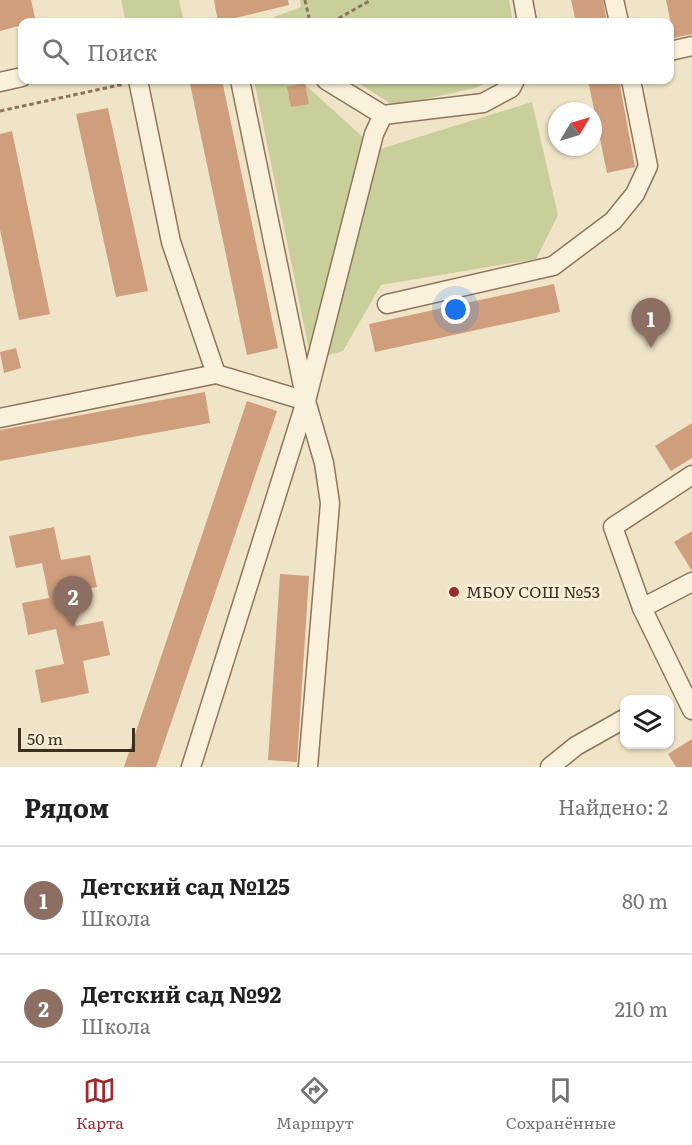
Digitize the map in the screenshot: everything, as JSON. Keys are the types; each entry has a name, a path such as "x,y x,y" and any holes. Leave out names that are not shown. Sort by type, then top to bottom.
{"street":[{"path":"523,0 526,18"},
{"path":"614,0 618,18"},
{"path":"674,50 692,46"},
{"path":"0,82 18,78"},
{"path":"139,84 171,242 216,375"},
{"path":"241,84 306,402 324,463 330,503 308,767"},
{"path":"332,84 383,116 483,103 511,88 513,84"},
{"path":"387,304 553,266 613,221 635,194 648,166 632,84"},
{"path":"191,767 306,402 371,146 383,116"},
{"path":"0,418 216,375 306,402"},
{"path":"692,475 613,527 642,608 680,693 692,710"},
{"path":"642,608 692,582"},
{"path":"550,767 576,747 620,721"}],"path":[{"path":"305,0 309,18"},
{"path":"339,18 371,0"},
{"path":"0,111 120,84"}],"green space":[{"path":"121,0 179,0 183,18 125,18"},
{"path":"300,0 509,0 512,18 274,17 301,7"},
{"path":"255,84 304,84 377,150 532,102 558,215 536,259 381,285 343,351 311,360"},
{"path":"360,84 484,84 475,88 394,106"}],"building":[{"path":"0,0 31,0 35,18 18,18 18,26 0,31"},
{"path":"214,0 288,0 289,5 235,18 217,18"},
{"path":"571,0 603,0 606,18 575,18"},
{"path":"666,0 692,0 692,34 674,38 674,18 670,18"},
{"path":"190,84 223,84 278,348 247,355"},
{"path":"305,84 309,104 291,107 287,87"},
{"path":"589,84 620,84 635,167 607,173 602,149 602,102 592,102"},
{"path":"108,108 148,291 116,297 76,114"},
{"path":"12,131 50,314 19,320 0,230 0,134"},
{"path":"554,284 560,312 375,352 369,324"},
{"path":"16,348 21,368 4,373 0,352"},
{"path":"205,392 210,423 0,461 0,430"},
{"path":"247,401 277,411 156,767 124,767"},
{"path":"692,423 692,458 671,471 655,446"},
{"path":"54,527 61,560 90,555 97,587 69,593 76,626 103,621 110,655 83,661 89,693 41,703 35,670 64,664 56,629 28,635 22,603 49,598 42,563 16,568 9,536"},
{"path":"692,531 692,571 674,542"},
{"path":"280,574 309,576 297,762 268,760"},
{"path":"692,739 692,767 676,767 668,754"}],"place":[{"name":"Детский сад №125","path":"651,348"},
{"name":"МБОУ СОШ №53","path":"454,592"},
{"name":"Детский сад №92","path":"73,626"}]}
